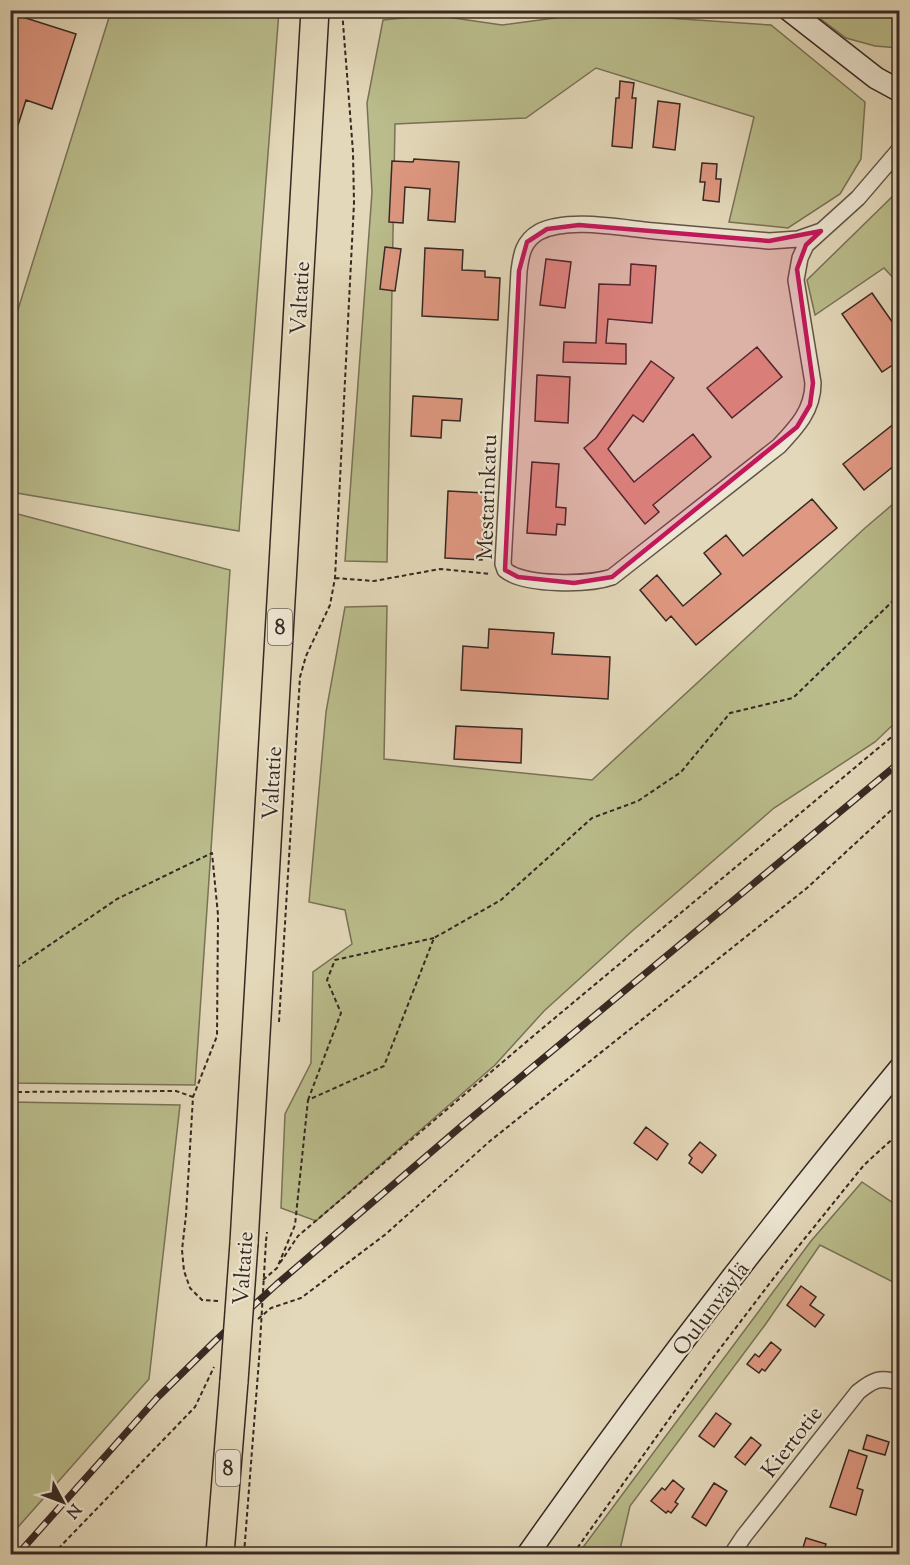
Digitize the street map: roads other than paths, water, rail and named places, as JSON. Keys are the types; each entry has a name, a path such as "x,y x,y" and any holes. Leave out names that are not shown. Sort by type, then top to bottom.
{"highway":[{"name":"Valtatie","path":"219,1554 225,1371 259,1238 315,10"}],"main road":[{"path":"789,10 876,78 900,91"},
{"name":"Oulunväylä","path":"528,1554 708,1308 900,1068"}],"street":[{"name":"Mestarinkatu","path":"820,231 798,239 769,241 579,225 547,229 527,242 520,258 519,271 503,564 505,570 518,577 574,584 612,577 770,453 797,427 806,414 813,394 795,280 800,258 806,245 858,198 900,148"},
{"name":"Kiertotie","path":"732,1554 858,1392 870,1383 886,1378 900,1383"}],"railway":[{"path":"18,1554 157,1398 277,1284 464,1124 900,762"}]}
